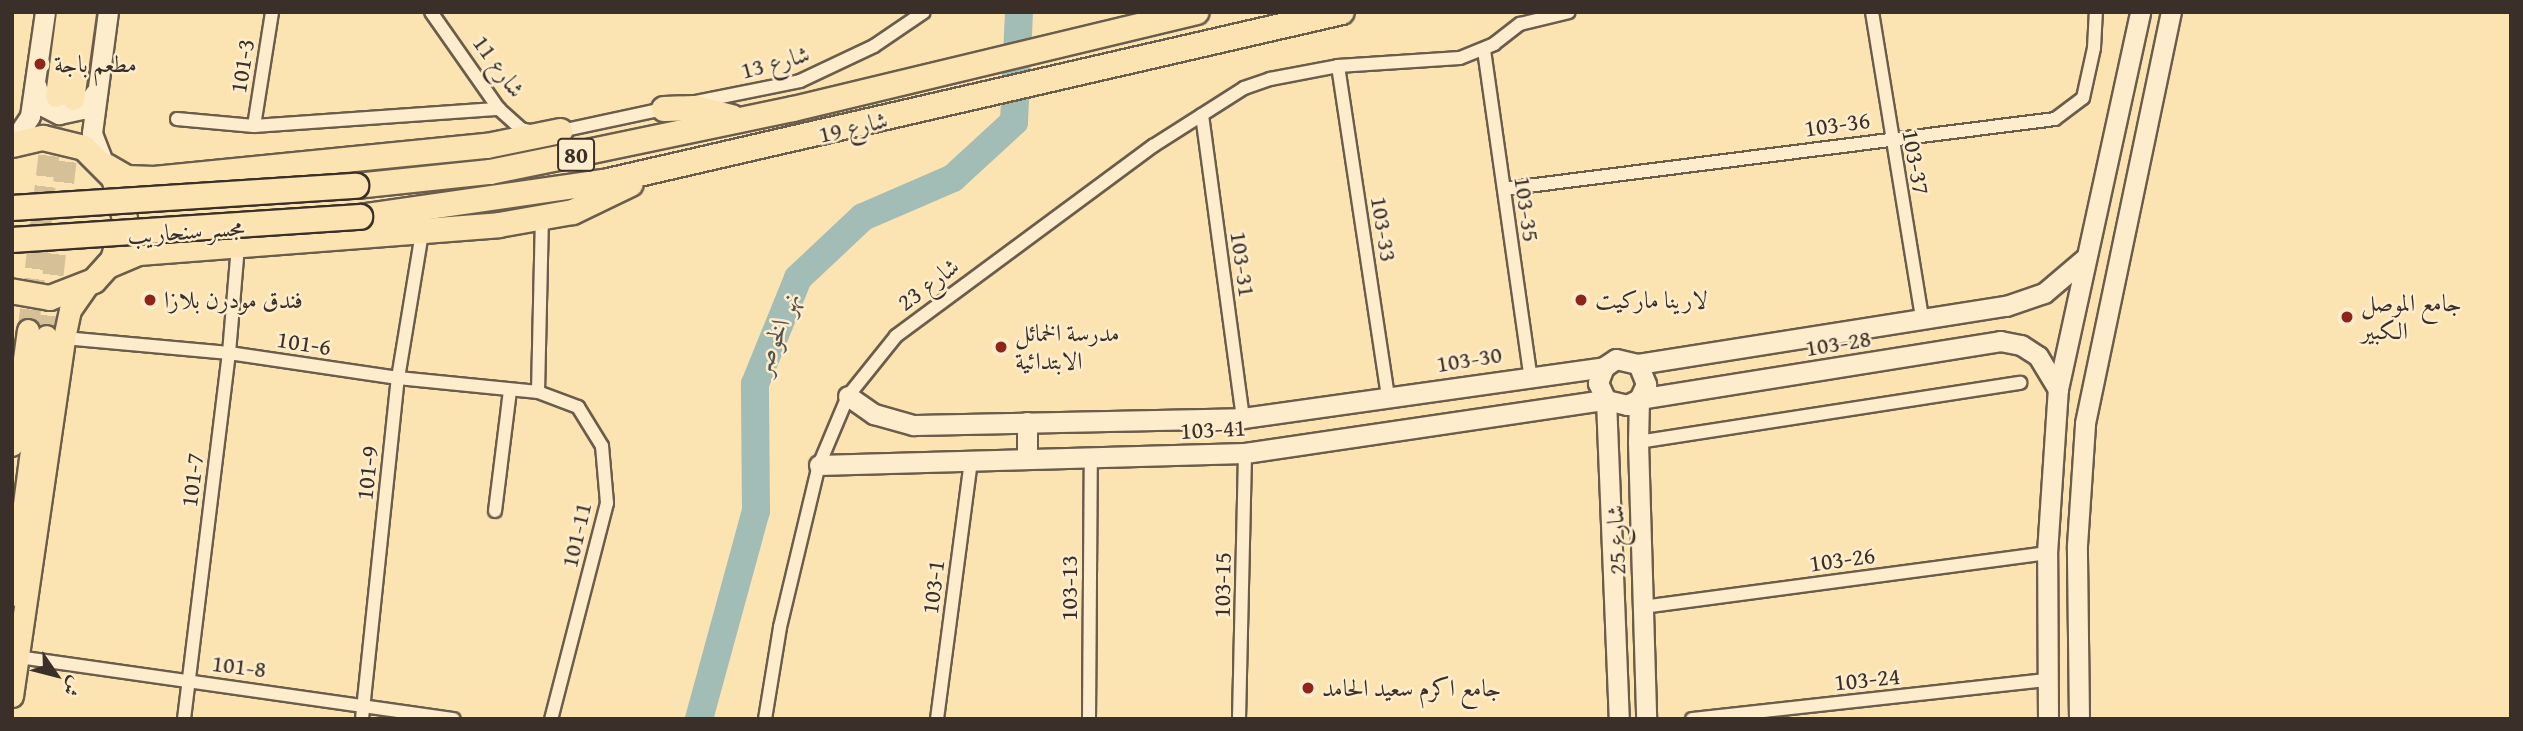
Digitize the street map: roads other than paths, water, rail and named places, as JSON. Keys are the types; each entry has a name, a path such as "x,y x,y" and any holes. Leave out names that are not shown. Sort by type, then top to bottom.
{"highway":[{"name":"شارع 19","path":"356,186 489,172 757,117 1196,12"},
{"name":"شارع 19","path":"360,217 499,200 795,141 1342,12"},
{"path":"664,109 757,117"},
{"path":"12,144 57,139 84,148 104,165 127,178 154,180 487,146 560,131"},
{"path":"12,291 50,298 88,284 108,266 119,247 125,219 120,191 104,165"},
{"path":"108,266 139,253 422,233 542,217 588,206 670,167"},
{"name":"مجسر سنحاريب","path":"12,208 356,186"},
{"name":"مجسر سنحاريب","path":"12,240 360,217"}],"main road":[{"path":"67,12 64,98 85,12"},
{"path":"12,445 38,334 70,310 88,284"},
{"path":"12,696 60,366 61,340 50,327 24,323 38,334 60,366"},
{"path":"12,595 38,334"}],"street":[{"path":"12,144 30,116 45,12"},
{"path":"104,165 92,133 108,12"},
{"name":"101-3","path":"254,126 272,12"},
{"name":"شارع 11","path":"431,12 499,109 521,129 560,131 664,109"},
{"name":"شارع 13","path":"664,109 800,81 874,46 924,12"},
{"path":"1484,50 1520,24 1569,12"},
{"name":"103-37","path":"1872,12 1890,138 1922,318"},
{"name":"103-36","path":"1504,189 2066,114 2087,86 2096,12"},
{"path":"2048,719 2047,553 2058,389 2084,259 2140,12"},
{"path":"2079,719 2077,545 2085,423 2171,12"},
{"name":"شارع 23","path":"765,719 780,627 819,465 848,396 870,364 911,323 1131,162 1202,115 1257,83 1339,66 1434,61 1484,50"},
{"name":"103-35","path":"1484,50 1530,374"},
{"name":"103-33","path":"1339,66 1388,397"},
{"path":"36,84 43,106 68,115 83,109 97,87"},
{"path":"177,119 254,126 499,109"},
{"name":"103-31","path":"1202,115 1243,418"},
{"path":"538,392 542,217"},
{"name":"101-9","path":"362,719 398,379 422,233"},
{"name":"101-7","path":"184,719 229,353 238,246"},
{"name":"103-30","path":"848,396 874,414 899,423 1243,418 1530,374 1604,367 1622,358 1639,364 2032,299 2057,285 2084,259"},
{"name":"101-6","path":"38,334 229,353 398,379 538,392"},
{"name":"103-28","path":"1606,400 1622,406 1639,399 2000,341 2021,345 2038,356 2058,389"},
{"name":"شارع 25","path":"1639,364 1646,384 1639,399 1637,442 1646,719"},
{"name":"شارع 25","path":"1604,367 1598,383 1606,400 1619,719"},
{"path":"1637,442 2020,383"},
{"path":"495,511 510,390"},
{"name":"101-11","path":"538,392 578,407 602,446 607,503 551,719"},
{"name":"103-41","path":"819,465 1245,453 1606,400"},
{"path":"1027,422 1027,459"},
{"name":"103-15","path":"1239,719 1245,453"},
{"name":"103-13","path":"1089,719 1091,458"},
{"name":"103-1","path":"937,719 971,461"},
{"name":"103-26","path":"1643,607 2047,553"},
{"name":"101-8","path":"18,657 188,682 364,703 454,719"},
{"name":"103-24","path":"1692,719 2047,680"}],"waterway":[{"name":"نهر الخوصر","path":"699,719 756,511 755,384 798,278 863,217 953,178 1014,122 1019,12"}],"tunnel":[{"path":"28,330 56,96"},
{"path":"46,336 73,99"}],"place":[{"name":"مطعم باجة","path":"40,64"},
{"name":"فندق مودرن بلازا","path":"150,300"},
{"name":"لارينا ماركيت","path":"1581,300"},
{"name":"جامع الموصل الكبير","path":"2347,317"},
{"name":"مدرسة الخمائل الابتدائية","path":"1001,347"},
{"name":"جامع اكرم سعيد الحامد","path":"1308,688"}]}
